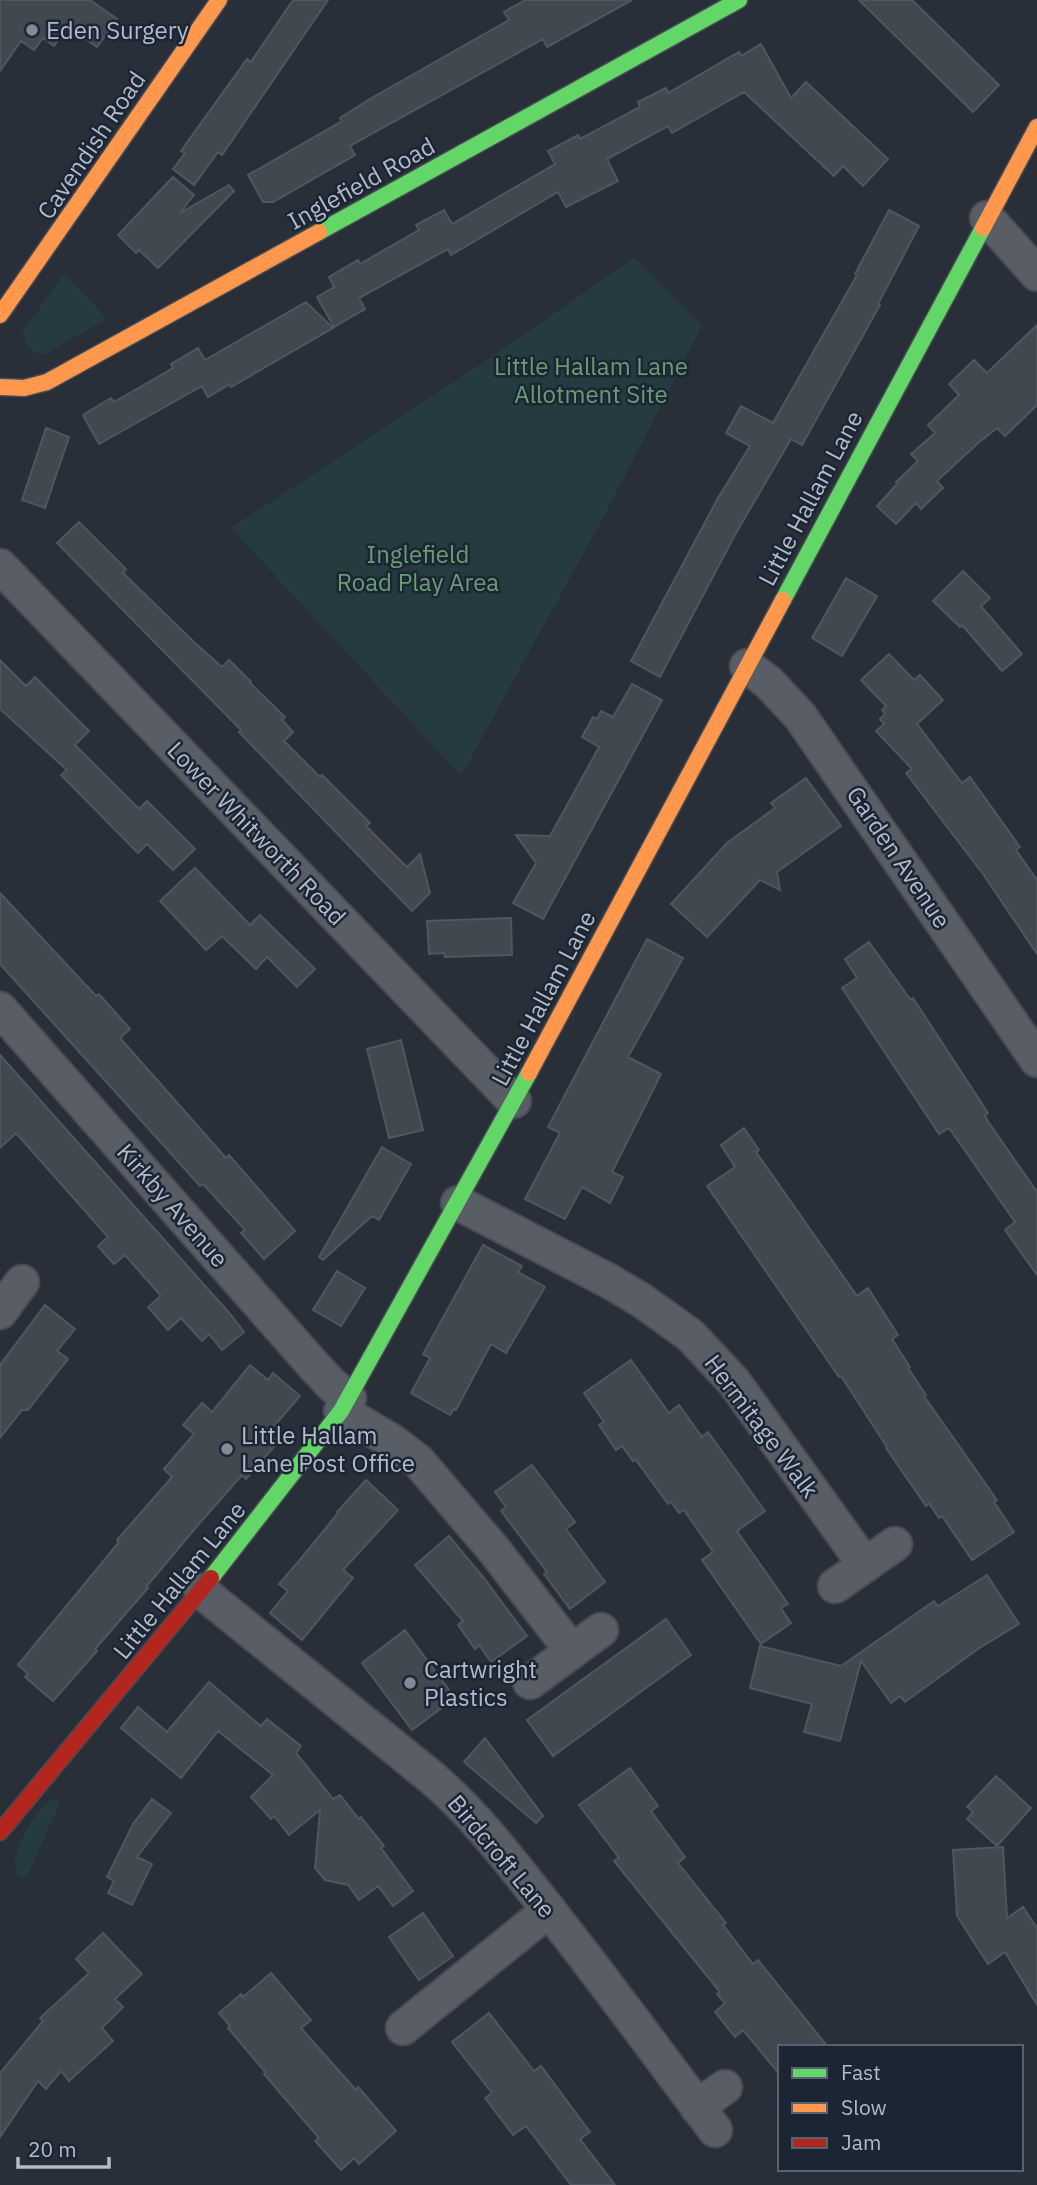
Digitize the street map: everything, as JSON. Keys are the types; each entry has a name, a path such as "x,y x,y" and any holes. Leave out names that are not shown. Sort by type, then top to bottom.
{"street":[{"name":"Cavendish Road","path":"0,315 219,0"},
{"name":"Inglefield Road","path":"0,387 12,390 47,382 738,0"},
{"name":"Little Hallam Lane","path":"0,1832 201,1591 345,1405 514,1101 1037,127"},
{"path":"988,218 1037,274"},
{"name":"Lower Whitworth Road","path":"0,566 514,1101"},
{"name":"Garden Avenue","path":"747,666 775,688 800,716 1037,1059"},
{"name":"Kirkby Avenue","path":"0,1009 332,1385 345,1405 418,1461 494,1550 572,1651"},
{"name":"Hermitage Walk","path":"458,1203 609,1281 690,1335 734,1382 865,1565"},
{"path":"0,1312 23,1282"},
{"path":"835,1586 895,1544"},
{"name":"Birdcroft Lane","path":"201,1591 448,1792 479,1822 706,2118 724,2087"},
{"path":"530,1682 601,1630"},
{"path":"403,2028 549,1910"}],"green space":[{"path":"634,258 702,326 609,507 461,776 231,528 478,366"},
{"path":"64,273 107,319 45,354 36,352 25,342 23,332"},
{"path":"50,1798 58,1801 59,1805 29,1872 21,1878 17,1874 15,1864 17,1850 29,1826"}],"building":[{"name":"Eden Surgery","path":"0,0 90,0 117,19 97,47 67,26 54,46 43,38 34,50 21,41 0,71"},
{"path":"293,0 328,0 222,155 218,152 194,185 173,169 185,153 181,151 247,59 251,62"},
{"path":"525,0 632,0 547,47 543,39 350,146 355,155 273,202 263,202 248,175 342,121 340,118 368,100 509,20 504,12"},
{"path":"859,0 912,0 999,85 973,112"},
{"path":"761,44 791,98 806,82 888,159 863,186 843,166 834,176 744,92 672,133 668,126 607,159 618,181 566,207 558,192 451,255 448,249 359,298 365,309 334,327 317,297 334,287 329,277 358,260 360,264 419,230 416,225 444,210 452,224 555,164 548,151 578,135 580,139 640,107 638,102 666,88 668,93 739,52 741,56"},
{"path":"173,177 194,195 180,213 229,185 234,191 158,268 139,250 136,253 118,235"},
{"path":"889,210 919,226 878,304 880,305 802,445 791,439 736,533 660,677 631,661 718,498 750,446 726,433 741,406 773,423 857,275 855,274"},
{"path":"306,302 333,328 231,387 230,384 208,397 202,386 99,444 83,415 111,398 114,402 173,368 171,364 198,348 205,360"},
{"path":"1037,325 1037,405 1005,436 997,428 977,444 937,481 943,488 921,509 916,503 896,524 877,506 898,483 896,482 918,461 911,454 935,433 928,425 959,395 949,384 974,360 987,373"},
{"path":"46,428 69,437 45,508 22,500"},
{"path":"79,522 126,569 123,573 195,643 222,667 229,660 285,717 282,720 293,732 284,741 370,823 366,826 407,867 420,854 430,893 412,911 239,732 241,730 57,543"},
{"path":"963,571 990,598 981,606 1022,654 1002,671 962,625 960,627 933,601"},
{"path":"846,578 877,596 842,656 812,638"},
{"path":"889,654 914,680 920,675 943,700 917,724 962,783 970,777 1020,847 1016,850 1037,880 1037,954 983,874 906,773 912,769 876,731 884,724 880,719 885,714 882,710 886,706 861,680"},
{"path":"0,660 26,686 35,677 89,731 75,745 139,809 147,801 195,849 173,870 147,844 138,853 61,775 67,770 0,709"},
{"path":"632,684 662,700 543,919 513,903 536,863 516,835 550,836 599,747 582,737 593,717 597,719 601,711 613,717"},
{"path":"806,778 841,826 777,872 780,890 760,880 707,937 671,904 727,843 775,808 771,803"},
{"path":"195,868 250,925 260,915 315,969 297,987 267,957 256,969 222,936 206,950 160,901"},
{"path":"0,893 130,1029 120,1038 226,1158 229,1155 295,1231 264,1259 241,1233 245,1230 203,1184 200,1186 0,964"},
{"path":"511,918 512,955 445,957 444,953 429,954 427,921"},
{"path":"647,939 683,958 628,1057 661,1074 612,1172 623,1177 610,1203 582,1187 565,1219 525,1199 560,1133 548,1127"},
{"path":"869,942 910,999 913,998 988,1113 985,1115 987,1120 1037,1192 1037,1275 1005,1230 1015,1222 949,1128 939,1134 842,988 857,978 845,959"},
{"path":"401,1040 423,1130 389,1138 367,1049"},
{"path":"0,1055 244,1332 222,1350 209,1334 202,1341 181,1318 168,1330 148,1307 161,1296 125,1255 114,1264 98,1246 108,1237 16,1133 0,1148"},
{"path":"744,1128 759,1150 756,1152 857,1296 868,1288 898,1335 892,1339 926,1395 924,1396 997,1500 994,1502 1014,1532 972,1560 942,1516 939,1518 929,1503 926,1506 841,1376 839,1377 707,1186 735,1167 721,1145"},
{"path":"382,1147 411,1164 379,1220 372,1216 323,1260 319,1257"},
{"path":"483,1245 522,1266 518,1272 545,1287 506,1353 491,1344 456,1410 450,1415 411,1393 430,1358 423,1354"},
{"path":"337,1271 365,1288 341,1326 313,1310"},
{"path":"45,1305 75,1329 57,1351 68,1359 28,1410 22,1410 0,1438 0,1365"},
{"path":"631,1360 669,1413 679,1405 702,1437 708,1432 765,1511 737,1531 788,1604 781,1608 791,1623 761,1644 702,1560 713,1552 684,1510 679,1513 671,1502 668,1504 636,1460 633,1461 622,1446 616,1450 599,1425 604,1422 584,1393"},
{"path":"250,1365 268,1380 273,1373 300,1396 268,1433 278,1442 246,1479 242,1475 198,1525 95,1649 97,1651 53,1701 25,1677 28,1674 18,1665 119,1542 117,1540 172,1477 164,1469 194,1434 183,1425 202,1403 212,1412"},
{"path":"532,1465 575,1522 566,1529 605,1582 570,1609 544,1574 547,1572 501,1511 506,1507 495,1492"},
{"path":"366,1480 398,1510 343,1570 353,1578 302,1640 270,1613 288,1591 279,1584"},
{"path":"449,1536 527,1636 491,1662 479,1645 475,1649 458,1625 463,1621 415,1565"},
{"path":"987,1575 1019,1624 978,1649 905,1702 900,1696 891,1703 861,1661 840,1741 804,1732 812,1704 750,1688 760,1646 841,1666 934,1601 938,1606"},
{"path":"666,1619 691,1655 553,1756 527,1720"},
{"name":"Cartwright Plastics","path":"405,1630 455,1698 412,1730 362,1663"},
{"path":"209,1682 261,1726 267,1719 301,1746 296,1753 333,1799 340,1795 359,1819 361,1817 384,1846 381,1848 413,1891 393,1906 378,1886 359,1900 348,1885 325,1880 315,1868 320,1810 289,1835 274,1816 271,1819 251,1797 273,1775 218,1731 181,1778 121,1728 138,1707 167,1732"},
{"path":"485,1738 543,1816 536,1823 464,1762"},
{"path":"630,1768 658,1806 651,1811 685,1857 678,1863 726,1923 723,1925 753,1964 758,1960 826,2045 778,2045 778,2073 743,2030 735,2037 715,2012 725,2003 717,1994 720,1992 614,1861 619,1858 579,1805"},
{"path":"996,1776 1031,1808 997,1846 967,1819 973,1812 967,1807"},
{"path":"152,1799 171,1813 137,1857 152,1864 132,1905 108,1893 114,1881 107,1877 133,1824"},
{"path":"1003,1847 1007,1918 1023,1907 1037,1928 1037,2005 1005,1952 988,1964 957,1916 953,1850"},
{"path":"423,1913 453,1956 419,1980 389,1937"},
{"path":"103,1933 142,1974 115,1999 123,2007 102,2028 113,2041 69,2081 61,2071 46,2089 38,2081 0,2137 0,2073 43,2021 40,2018 89,1973 76,1959"},
{"path":"271,1973 311,2020 301,2028 396,2131 359,2164 354,2158 341,2170 315,2141 319,2138 264,2074 266,2073 228,2028 230,2026 219,2013"},
{"path":"489,2013 534,2071 541,2066 590,2132 580,2139 615,2185 571,2185 526,2126 513,2135 485,2098 492,2093 452,2042"}],"traffic: fast":[{"path":"319,232 739,0"},
{"path":"783,600 983,228"},
{"path":"211,1578 341,1411 529,1073"}],"traffic: slow":[{"path":"0,315 219,0"},
{"path":"983,228 1037,127"},
{"path":"0,387 24,388 47,382 319,232"},
{"path":"529,1073 783,600"}],"traffic: jam":[{"path":"0,1832 211,1578"}],"place":[{"name":"Eden Surgery","path":"32,30"},
{"name":"Little Hallam Lane Post Office","path":"227,1449"},
{"name":"Cartwright Plastics","path":"410,1683"}],"park label":[{"name":"Little Hallam Lane Allotment Site","path":"591,380"},
{"name":"Inglefield Road Play Area","path":"418,568"}]}
